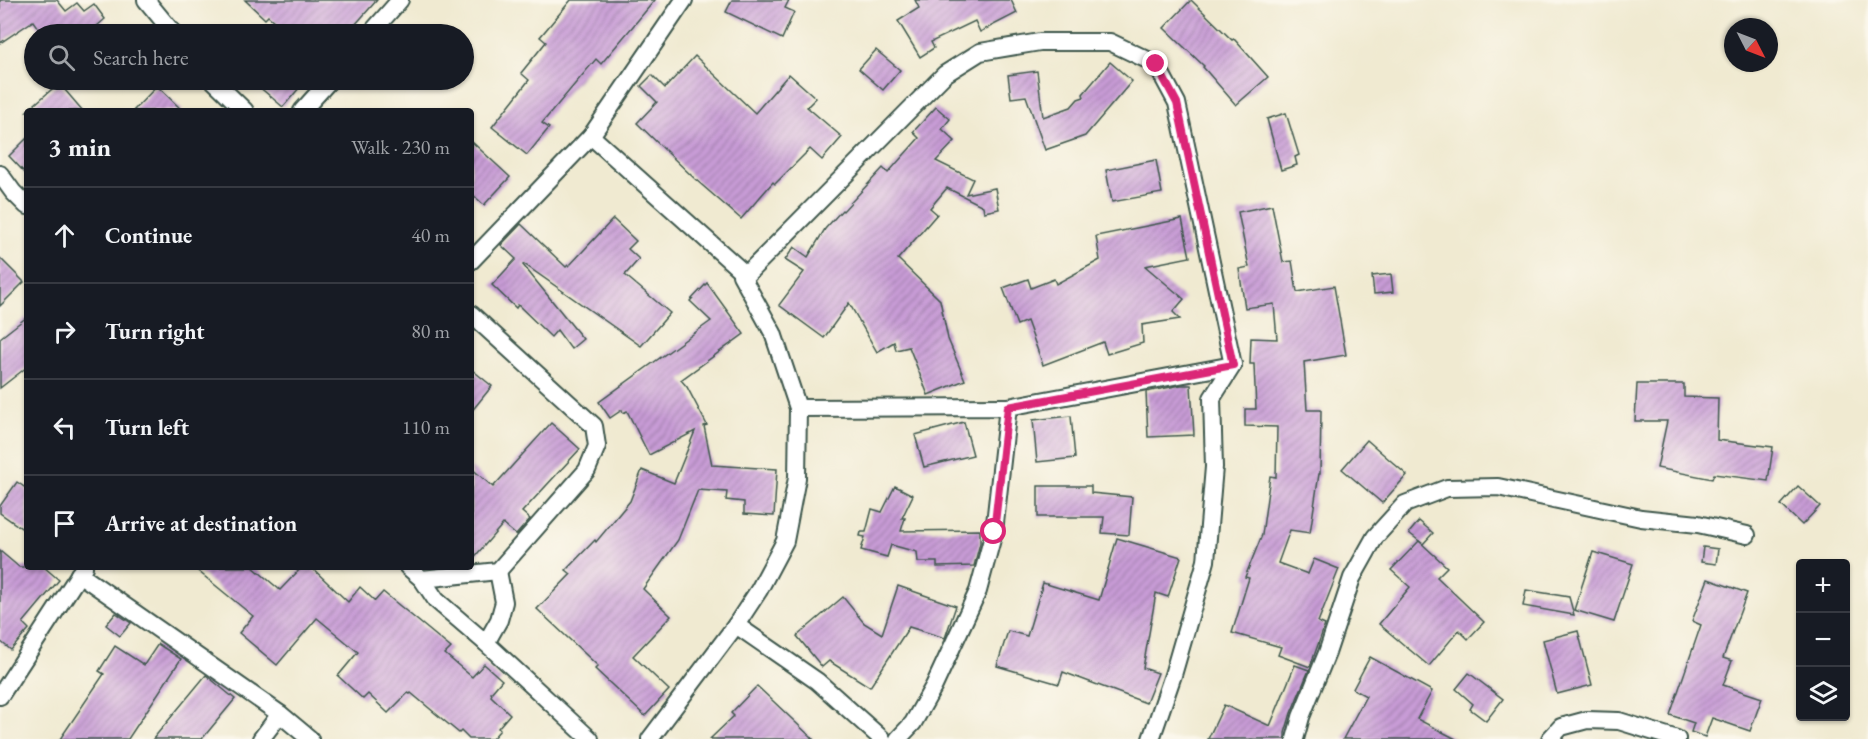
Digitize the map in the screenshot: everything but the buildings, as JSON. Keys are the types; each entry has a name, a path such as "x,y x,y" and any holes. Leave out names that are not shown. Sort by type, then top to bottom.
{"street":[{"path":"146,0 166,24"},
{"path":"379,24 400,0"},
{"path":"474,258 591,136 684,0"},
{"path":"650,739 736,625 759,590 785,541 798,478 798,408 773,333 741,275 746,274 945,74 980,52 1040,42 1110,42 1156,64 1177,103 1233,365 1212,398 1214,468 1206,561 1173,675 1151,739"},
{"path":"223,90 242,108"},
{"path":"305,108 321,90"},
{"path":"591,136 746,274"},
{"path":"0,174 24,203"},
{"path":"423,579 498,571 587,470 597,446 594,426 474,317"},
{"path":"798,408 1008,407 1233,365"},
{"path":"898,739 913,723 934,686 978,591 994,532 1008,407"},
{"path":"1295,739 1352,578 1375,537 1406,504 1447,488 1498,487 1641,518 1698,524 1747,535"},
{"path":"0,696 82,570 280,714 310,739"},
{"path":"412,570 423,579 436,600 590,739"},
{"path":"486,644 500,620 504,602 498,571"},
{"path":"736,625 818,681 882,739"},
{"path":"261,739 280,714"},
{"path":"1550,739 1561,727 1587,720 1619,721 1677,739"}],"route":[{"path":"994,532 1008,407 1233,365 1177,103 1156,64"}]}
